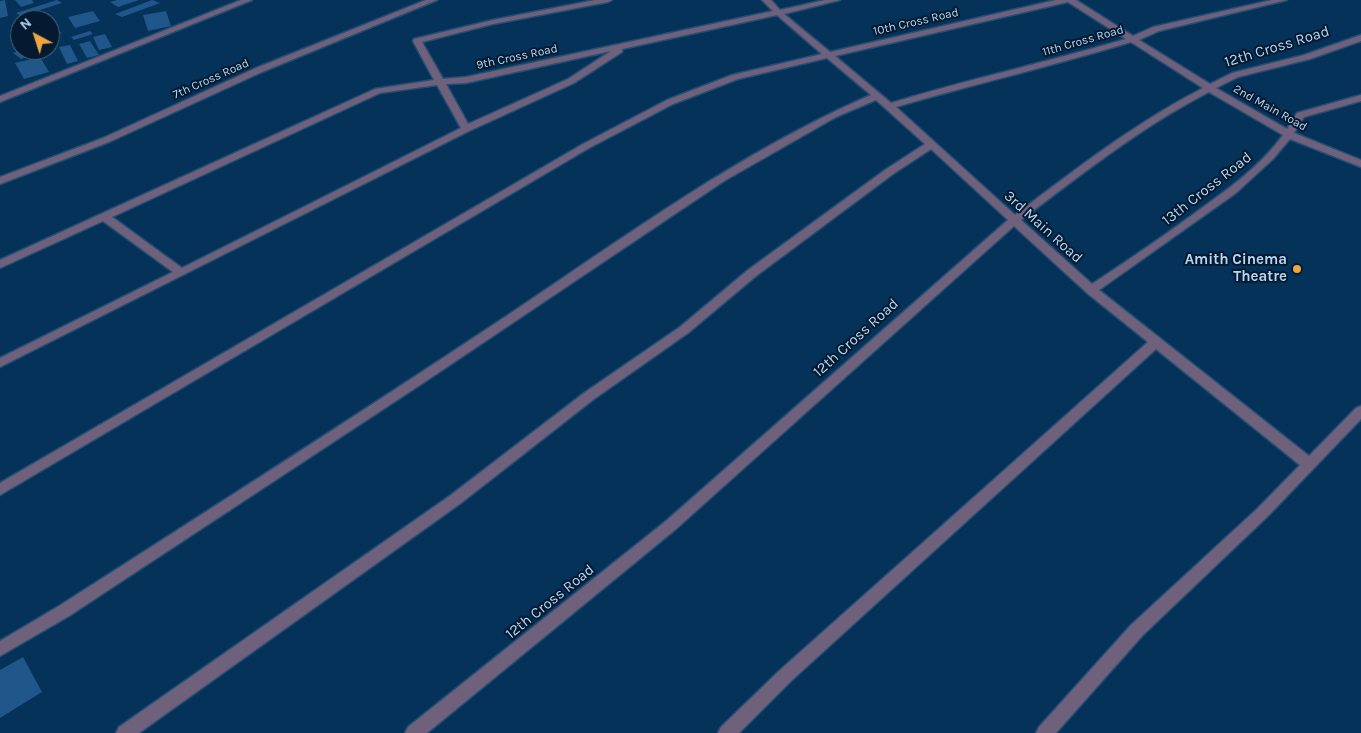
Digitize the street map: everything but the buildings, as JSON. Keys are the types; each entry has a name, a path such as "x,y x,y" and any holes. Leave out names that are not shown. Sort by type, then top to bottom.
{"street":[{"path":"0,99 248,0"},
{"path":"466,129 417,41 493,22 608,0"},
{"name":"3rd Main Road","path":"766,0 877,96 1091,290 1310,464"},
{"name":"9th Cross Road","path":"0,264 378,91 466,80 780,14 836,0"},
{"name":"10th Cross Road","path":"0,490 356,278 602,137 670,102 735,77 1066,0"},
{"name":"2nd Main Road","path":"1071,0 1209,88 1290,135 1361,164"},
{"name":"11th Cross Road","path":"888,106 973,81 1060,61 1133,40 1156,29 1283,0"},
{"name":"7th Cross Road","path":"0,181 106,140 259,70 429,1"},
{"name":"12th Cross Road","path":"414,733 671,524 1013,221 1123,140 1169,109 1235,75 1308,57 1361,38"},
{"path":"0,364 180,272 356,187 466,129 571,81 625,46"},
{"path":"0,650 64,611 422,378 720,179 833,115 877,96"},
{"name":"13th Cross Road","path":"1091,290 1164,241 1253,176 1290,135 1300,115 1361,98"},
{"path":"125,733 456,499 589,396 684,330 752,273 889,172 931,145"},
{"path":"105,217 180,272"},
{"path":"727,733 785,676 1157,341"},
{"path":"1045,733 1137,630 1263,512 1361,411"}],"place":[{"name":"Amith Cinema Theatre","path":"1297,269"}]}
